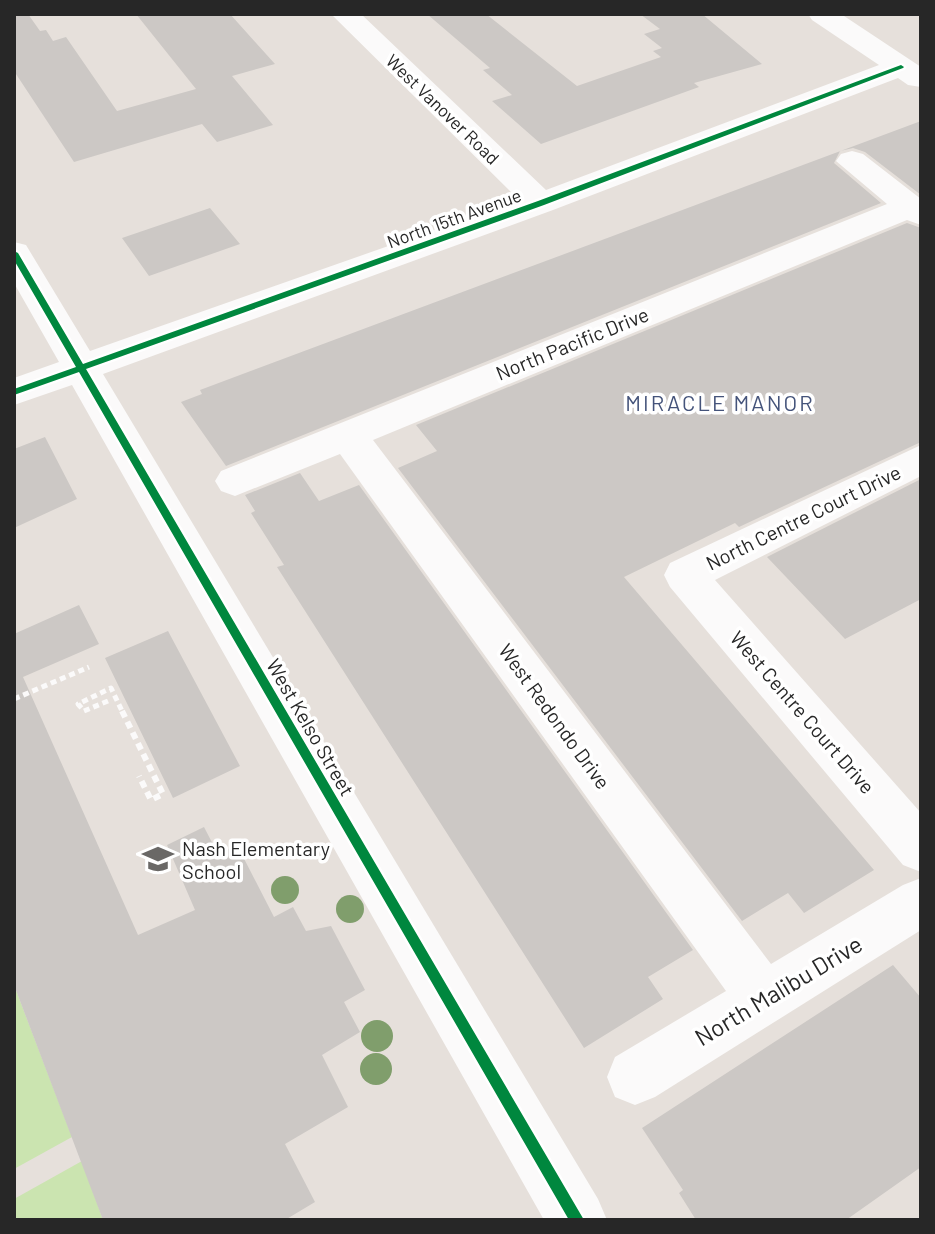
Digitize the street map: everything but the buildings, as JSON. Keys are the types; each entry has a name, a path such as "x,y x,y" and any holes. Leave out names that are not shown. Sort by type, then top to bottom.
{"street":[{"name":"West Vanover Road","path":"345,14 541,203"},
{"path":"822,14 911,73"},
{"name":"North 15th Avenue","path":"14,392 911,73"},
{"path":"852,161 916,211"},
{"name":"North Pacific Drive","path":"235,481 347,434 916,211"},
{"name":"West Kelso Street","path":"14,253 577,1220"},
{"name":"West Redondo Drive","path":"347,434 764,999"},
{"name":"North Centre Court Drive","path":"685,575 921,459"},
{"name":"West Centre Court Drive","path":"685,575 921,849"},
{"name":"North Malibu Drive","path":"635,1077 921,902"}],"path":[{"path":"14,699 89,667"},
{"path":"108,701 88,710 79,707 80,701 111,688 163,794 151,800 139,776"}],"green space":[{"path":"14,985 72,1137 14,1169"},
{"path":"82,1161 103,1220 14,1220 14,1199"}],"cycle path":[{"path":"14,392 541,203 901,67"},
{"path":"14,253 577,1220"}],"place":[{"name":"Nash Elementary School","path":"158,859"}],"district":[{"name":"MIRACLE MANOR","path":"720,402"}]}
